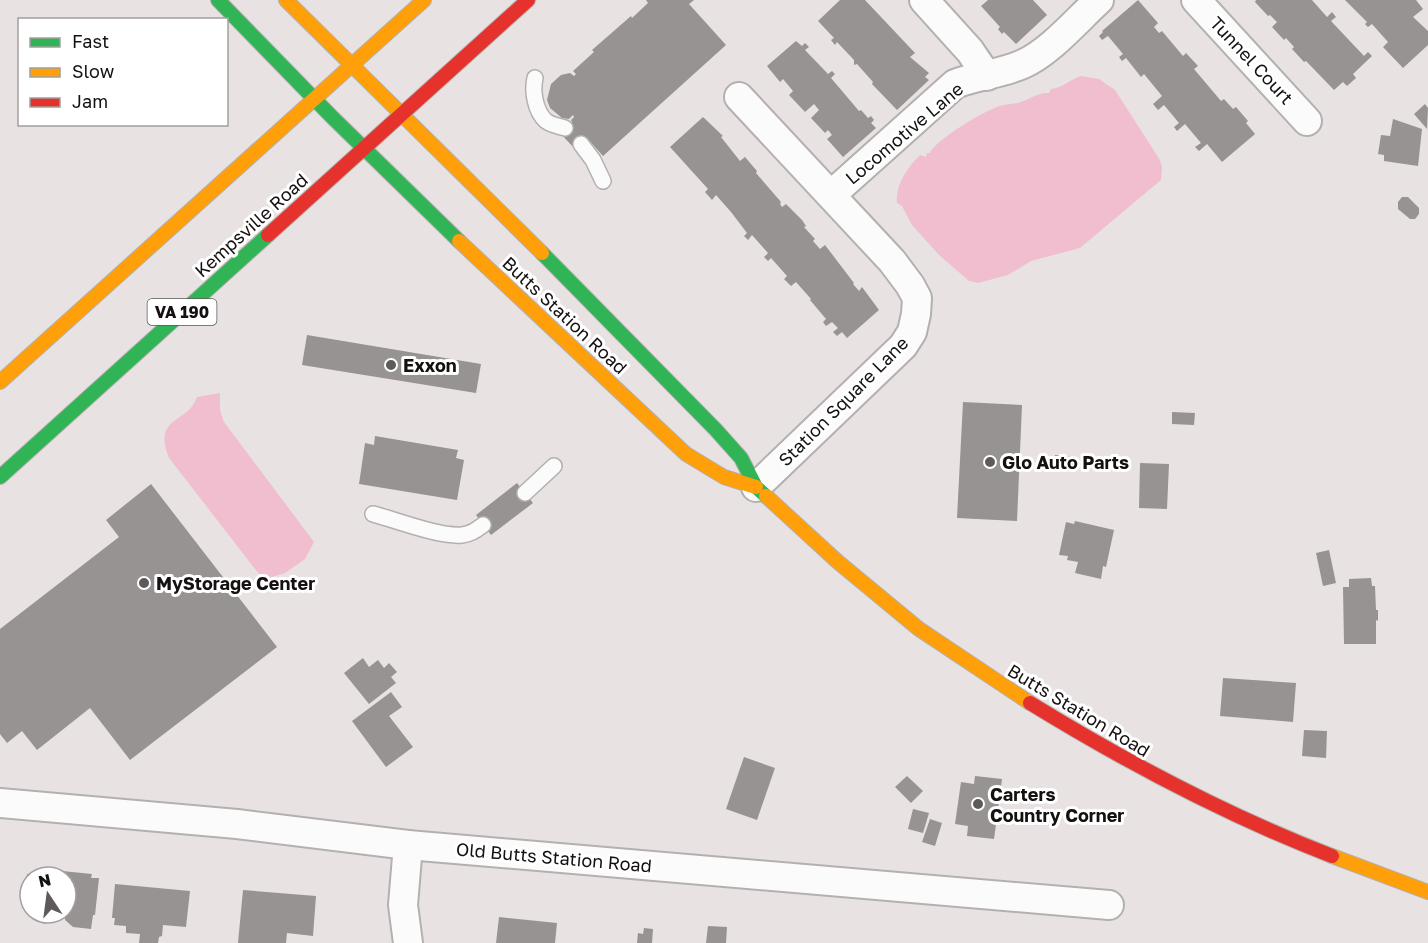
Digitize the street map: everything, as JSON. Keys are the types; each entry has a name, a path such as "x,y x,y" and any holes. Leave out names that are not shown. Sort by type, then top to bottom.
{"main road":[{"name":"Butts Station Road","path":"218,0 363,148 686,454 724,477 756,487"},
{"name":"Butts Station Road","path":"286,0 598,309 716,430 741,458 756,487 838,562 919,629 994,681 1077,732 1212,804 1287,838 1428,892"},
{"path":"0,382 424,0"},
{"name":"Kempsville Road","path":"0,477 528,0"}],"street":[{"path":"924,0 970,51 987,76"},
{"name":"Locomotive Lane","path":"831,195 956,84 1026,63 1099,0"},
{"name":"Tunnel Court","path":"1196,0 1307,121"},
{"name":"Station Square Lane","path":"739,97 892,261 917,298 915,323 903,346 756,487"},
{"name":"Old Butts Station Road","path":"0,803 237,824 408,845 1108,905"},
{"path":"408,845 403,905 408,943"}],"lane":[{"path":"535,78 534,96 540,113 547,122 566,128"},
{"path":"581,144 598,169 603,181"},
{"path":"525,494 554,465"},
{"path":"373,514 448,535 474,532 483,525"}],"shaded area":[{"path":"1081,76 1099,79 1115,90 1160,160 1161,180 1080,248 1031,261 1008,275 978,283 969,281 939,255 912,225 902,206 897,203 898,190 903,177 920,155 926,157 927,153 930,153 950,133 973,119 1000,106 1049,93 1051,89"},
{"path":"220,393 220,410 224,422 314,542 305,559 285,573 269,578 259,574 169,458 165,444 168,427 193,406 197,397"}],"building":[{"path":"646,0 694,0 689,4 726,45 603,156 587,138 575,149 560,133 574,117 573,115 569,119 562,118 550,108 547,100 551,84 561,75 570,73 574,76 576,74 573,71 594,52 592,50 631,16 632,18 648,3"},
{"path":"840,0 865,0 915,53 910,57 929,73 925,77 929,80 897,110 872,84 873,82 857,64 854,65 854,60 837,42 835,45 831,40 834,38 818,21"},
{"path":"988,0 1033,0 1047,15 1016,44 1004,32 1002,34 998,29 1000,27 981,6"},
{"path":"1138,0 1158,23 1154,27 1159,33 1162,31 1183,56 1186,53 1198,66 1194,69 1221,101 1224,99 1233,109 1236,107 1255,134 1222,162 1207,144 1199,151 1195,147 1201,143 1185,124 1177,131 1174,127 1179,123 1164,105 1158,110 1153,104 1162,96 1144,74 1141,77 1126,58 1122,61 1119,57 1123,54 1108,36 1102,40 1099,36"},
{"path":"1256,0 1312,0 1327,17 1332,12 1336,17 1331,21 1364,56 1368,52 1372,56 1353,74 1356,78 1347,86 1343,82 1334,90 1292,49 1294,47 1286,38 1284,40 1272,27 1277,22 1270,15 1268,16 1255,2"},
{"path":"1345,0 1416,0 1423,9 1413,17 1428,31 1428,45 1403,68 1383,47 1388,42 1372,24 1368,27 1365,24 1367,22"},
{"path":"796,41 802,46 805,43 809,47 805,50 828,74 832,71 835,74 831,78 859,111 861,110 868,118 871,116 874,120 871,123 876,128 843,157 827,139 832,135 828,130 825,133 811,118 819,110 814,104 805,112 789,95 793,91 783,79 780,82 767,66"},
{"path":"1425,104 1428,108 1427,129 1414,114"},
{"path":"703,117 723,136 721,137 740,161 745,157 781,202 782,207 786,204 802,220 806,226 804,227 815,239 813,241 820,249 825,245 853,284 859,291 862,287 879,310 847,338 842,332 837,336 833,332 838,328 832,322 826,326 823,322 826,319 811,299 796,282 791,286 784,279 787,276 771,258 768,261 764,257 768,253 752,235 748,240 744,236 747,233 731,212 716,195 712,200 705,192 708,189 670,147"},
{"path":"1393,119 1422,129 1418,166 1384,161 1384,155 1378,154 1381,135 1390,136"},
{"path":"1402,197 1408,197 1419,208 1419,214 1415,219 1410,219 1398,209 1398,202"},
{"name":"Exxon","path":"307,335 481,364 476,393 302,365"},
{"name":"Glo Auto Parts","path":"963,402 1022,405 1017,521 957,518"},
{"path":"1172,412 1195,413 1194,425 1172,424"},
{"path":"375,436 458,450 456,458 464,460 457,500 359,484 365,443 374,445"},
{"path":"1055,455 1077,457 1076,469 1054,467"},
{"path":"1140,463 1169,464 1167,509 1139,508"},
{"path":"517,483 533,503 491,535 476,515"},
{"name":"MyStorage Center","path":"151,484 277,647 130,760 90,708 37,750 22,731 7,743 0,734 0,629 119,537 106,520"},
{"path":"1075,521 1114,530 1101,579 1075,573 1078,562 1067,560 1068,556 1059,555 1066,522 1074,524"},
{"path":"1329,550 1336,583 1323,586 1316,553"},
{"path":"1371,578 1372,586 1375,586 1376,610 1378,610 1376,644 1344,644 1343,587 1349,587 1349,579"},
{"path":"363,658 369,667 378,660 384,668 389,663 397,672 391,677 396,683 369,704 344,673"},
{"path":"1223,678 1296,683 1293,722 1220,716"},
{"path":"391,692 402,707 389,716 413,747 386,767 352,721"},
{"path":"1304,730 1327,731 1326,758 1302,756"},
{"path":"744,757 775,768 757,820 726,809"},
{"path":"907,776 923,791 911,803 895,787"},
{"name":"Carters Country Corner","path":"975,776 1002,779 994,839 967,836 968,826 955,824 961,782 974,784"},
{"path":"913,809 929,813 923,833 908,829"},
{"path":"930,819 942,823 935,846 922,842"},
{"path":"78,873 92,874 91,878 99,878 91,929 71,925 78,925"},
{"path":"115,884 190,891 186,927 163,925 162,936 159,937 158,943 139,943 140,934 126,933 126,926 114,925 115,918 112,918"},
{"path":"243,890 316,896 313,936 287,933 286,943 238,943"},
{"path":"499,917 557,923 555,943 496,943"},
{"path":"708,926 727,927 726,943 706,943"},
{"path":"644,928 653,929 652,943 637,943 638,933 643,934"}],"traffic: fast":[{"path":"218,0 332,117 459,241"},
{"path":"0,477 268,235"},
{"path":"542,253 716,430 741,458 756,487 766,496"}],"traffic: slow":[{"path":"286,0 542,253"},
{"path":"0,382 424,0"},
{"path":"459,241 686,454 724,477 756,487"},
{"path":"766,496 838,562 919,629 1030,703"},
{"path":"1332,856 1428,892"}],"traffic: jam":[{"path":"268,235 528,0"},
{"path":"1030,703 1177,786 1254,823 1332,856"}],"place":[{"name":"Exxon","path":"391,365"},
{"name":"Glo Auto Parts","path":"990,462"},
{"name":"MyStorage Center","path":"144,583"},
{"name":"Carters Country Corner","path":"978,804"}]}
